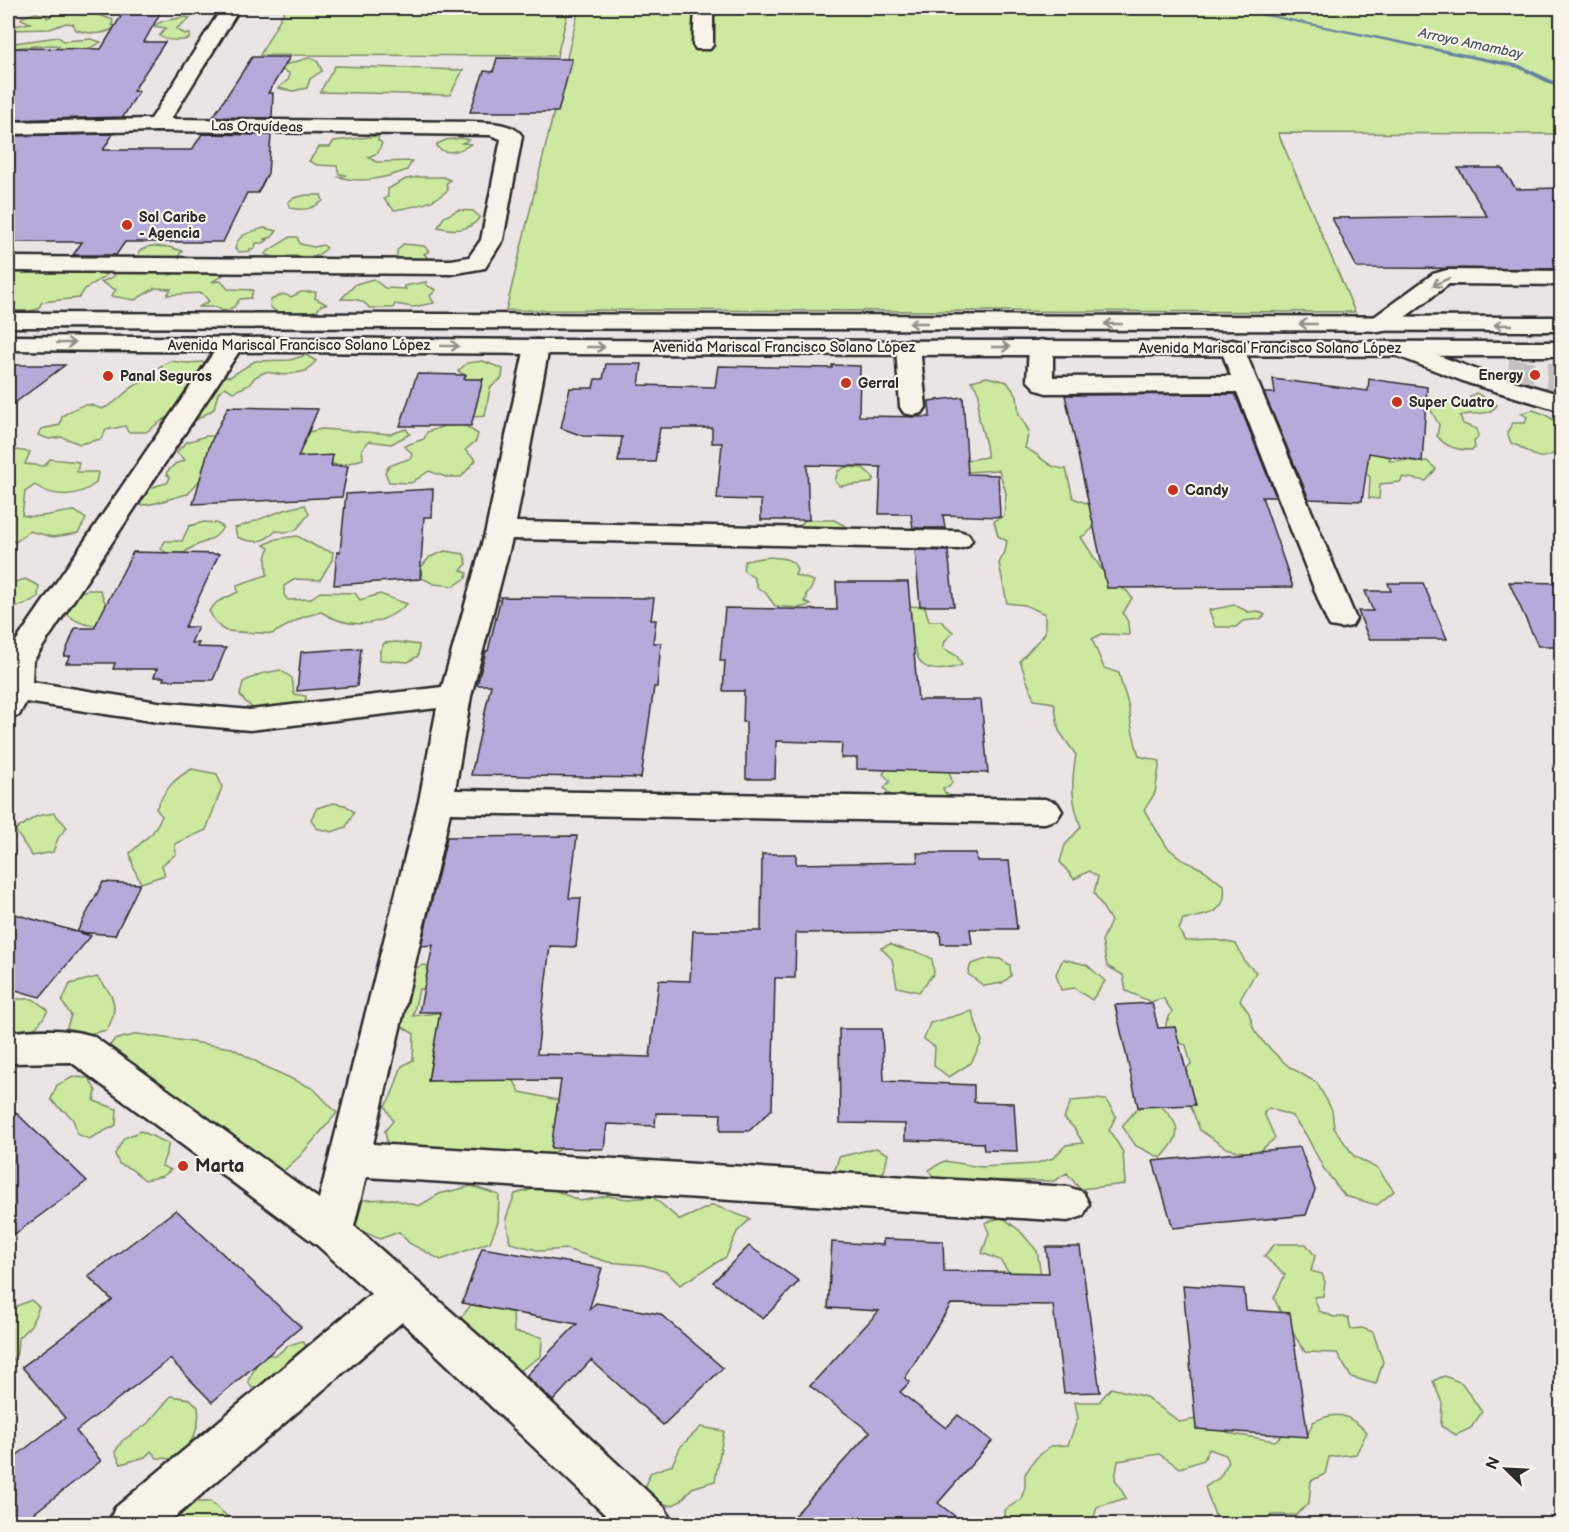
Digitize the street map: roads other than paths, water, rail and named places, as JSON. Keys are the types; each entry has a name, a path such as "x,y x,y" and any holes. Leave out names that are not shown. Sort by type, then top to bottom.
{"street":[{"path":"157,125 231,8"},
{"path":"702,45 704,8"},
{"name":"Las Orquídeas","path":"8,128 157,125 473,128 506,132 512,136 492,240 477,263 451,267 8,264"},
{"path":"1379,325 1447,278 1562,278"},
{"name":"Avenida Mariscal Francisco Solano López","path":"8,320 1562,324"},
{"name":"Avenida Mariscal Francisco Solano López","path":"8,343 537,347 1562,349"},
{"path":"232,344 18,661 10,696 250,720 455,696"},
{"path":"332,1232 436,801 455,696 500,530 537,347"},
{"path":"908,347 913,407"},
{"path":"1041,347 1040,380 1047,385 1247,384"},
{"path":"1232,347 1341,619"},
{"path":"1401,349 1477,378 1562,403"},
{"path":"1456,349 1471,359 1508,372"},
{"path":"500,530 958,540"},
{"path":"436,801 1045,811"},
{"path":"8,1048 22,1046 79,1047 332,1232 481,1366 648,1524"},
{"path":"349,1160 1068,1204"},
{"path":"132,1524 402,1295"}],"waterway":[{"name":"Arroyo Amambay","path":"1229,8 1520,67 1562,88"}],"tunnel":[{"path":"1508,372 1562,377"}],"place":[{"name":"Sol Caribe - Agencia","path":"127,225"},
{"name":"Energy","path":"1535,375"},
{"name":"Panal Seguros","path":"108,376"},
{"name":"Gerral","path":"846,383"},
{"name":"Super Cuatro","path":"1397,402"},
{"name":"Candy","path":"1173,490"},
{"name":"Marta","path":"183,1166"}]}
